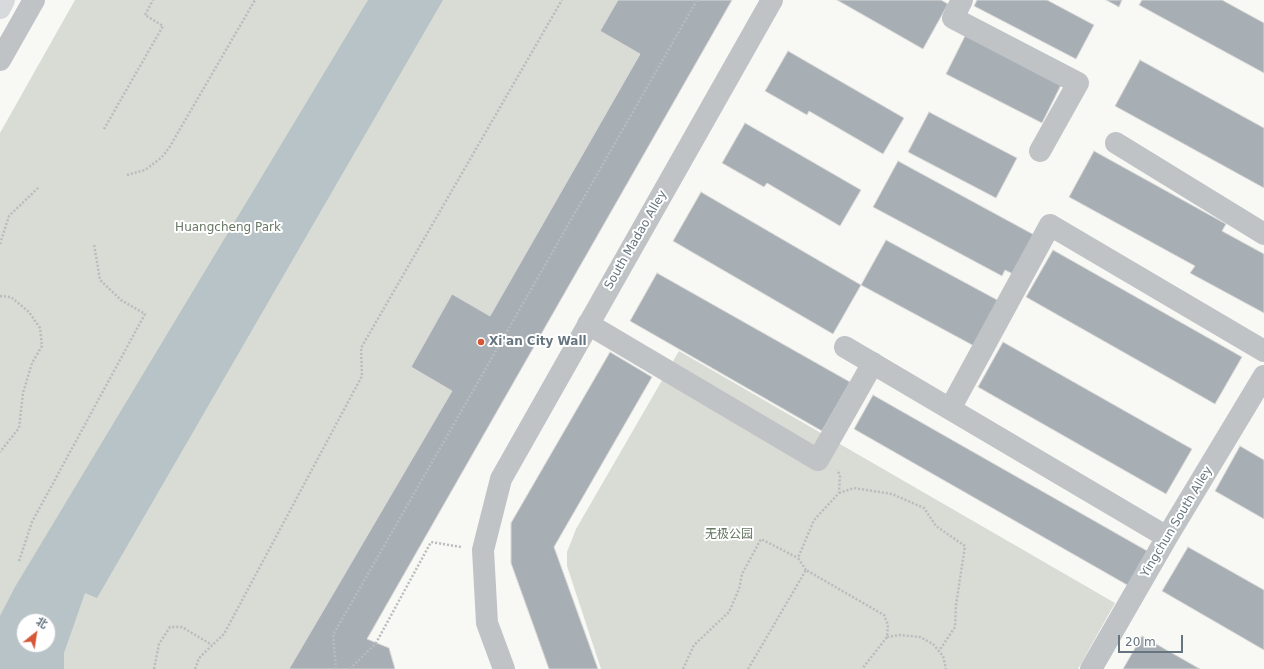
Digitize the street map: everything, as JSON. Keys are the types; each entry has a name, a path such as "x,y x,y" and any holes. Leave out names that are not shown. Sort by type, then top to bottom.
{"main road":[{"path":"0,8 4,0"}],"street":[{"path":"0,60 34,0"},
{"name":"South Madao Alley","path":"504,669 487,623 483,550 500,479 772,0"},
{"path":"962,0 953,18 1078,83 1040,151"},
{"path":"1116,143 1264,234"},
{"path":"950,409 1050,224 1264,351"},
{"path":"588,324 818,460 873,363"},
{"path":"845,347 1167,537"},
{"name":"Yingchun South Alley","path":"1091,669 1167,537 1264,376"}],"path":[{"path":"104,129 163,26 145,15 153,0"},
{"path":"127,175 137,174 145,170 161,158 165,153 255,0"},
{"path":"195,669 199,658 224,634 362,376 361,348 562,0"},
{"path":"336,669 333,636 697,0"},
{"path":"0,244 9,216 39,187"},
{"path":"19,561 32,522 145,314 121,300 100,280 94,244"},
{"path":"0,296 11,297 29,312 40,328 42,346 32,363 23,393 19,428 0,452"},
{"path":"824,450 840,475 839,493"},
{"path":"798,558 814,520 839,493 854,488 892,494 924,508 936,526 965,546 956,605 956,627 939,651"},
{"path":"683,669 694,645 729,612 739,590 742,574 761,538 798,558 806,570 884,615 888,625 887,637 862,669"},
{"path":"350,669 376,643 431,542 483,550"},
{"path":"748,669 806,570"},
{"path":"154,669 159,644 170,626 182,627 212,645"},
{"path":"887,637 900,634 920,637 933,644 943,656 946,669"}],"green space":[{"name":"Huangcheng Park","path":"75,0 618,0 600,31 640,54 490,316 452,295 411,367 452,391 289,669 0,669 0,133"},
{"name":"无极公园","path":"679,351 1115,603 1078,669 601,669 567,566 567,552 576,529"}],"shaded area":[{"path":"368,0 443,0 97,598 85,593 64,653 64,669 0,669 0,616 15,587"}],"building":[{"name":"Xi'an City Wall","path":"618,0 732,0 367,639 389,648 395,669 289,669 452,391 411,367 452,294 490,316 640,54 600,31"},
{"path":"837,0 941,0 948,4 923,49"},
{"path":"977,0 1047,0 1094,25 1076,59 974,6"},
{"path":"1106,0 1122,0 1119,7"},
{"path":"1142,0 1222,0 1264,23 1264,73 1139,5"},
{"path":"966,34 1062,83 1042,123 946,74"},
{"path":"788,51 904,118 883,154 809,111 807,115 765,91"},
{"path":"1140,60 1264,128 1264,188 1115,106"},
{"path":"929,112 1017,158 996,198 908,152"},
{"path":"745,123 861,190 840,226 767,183 764,187 722,163"},
{"path":"1094,151 1226,224 1222,231 1264,254 1264,313 1190,273 1195,266 1069,197"},
{"path":"898,161 1038,237 1017,276 1005,270 1002,276 873,207"},
{"path":"701,192 861,285 833,334 673,241"},
{"path":"886,240 1001,302 976,347 861,285"},
{"path":"1053,250 1242,357 1215,404 1026,297"},
{"path":"657,273 850,382 822,431 630,321"},
{"path":"1003,342 1192,449 1166,494 978,387"},
{"path":"610,352 652,377 554,547 598,669 549,669 511,563 511,523"},
{"path":"873,395 1149,552 1129,586 854,429"},
{"path":"1240,446 1264,460 1264,519 1215,491"},
{"path":"1188,547 1264,590 1264,650 1162,591"},
{"path":"1142,636 1200,669 1123,669"}],"place":[{"name":"Xi'an City Wall","path":"481,342"}]}
